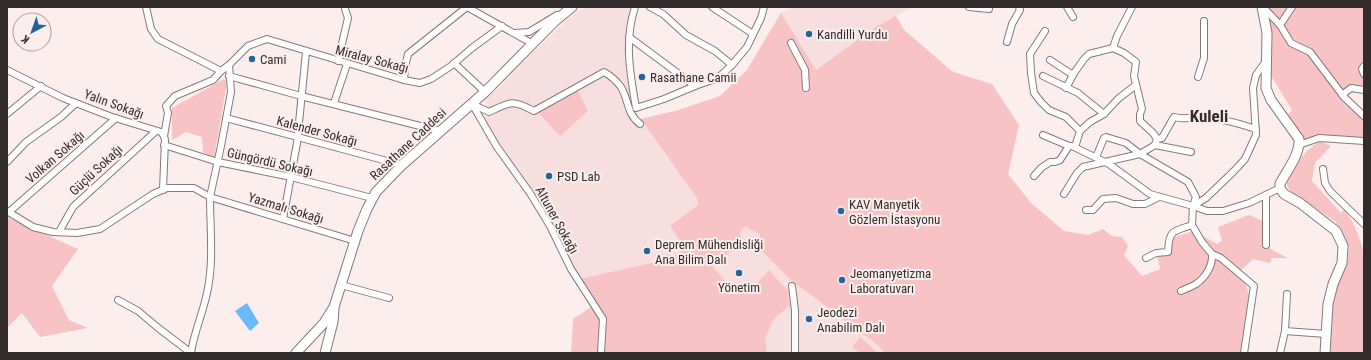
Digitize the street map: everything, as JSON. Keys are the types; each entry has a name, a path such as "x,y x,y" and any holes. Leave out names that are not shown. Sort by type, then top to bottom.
{"street":[{"path":"146,7 151,29 158,39 221,71"},
{"path":"404,80 408,54 467,7 533,44"},
{"path":"635,7 630,22 628,54 636,108 718,78 732,65 747,47 761,18 764,7"},
{"path":"650,7 663,14 686,35 715,51 732,65"},
{"path":"712,7 753,34"},
{"path":"969,7 989,9"},
{"path":"1007,42 1012,24 1020,10 1019,7"},
{"path":"1067,7 1073,17"},
{"path":"1112,48 1132,7"},
{"path":"1262,7 1280,25 1291,43 1310,52 1342,95 1362,113"},
{"path":"1262,7 1267,33 1266,88 1271,100 1299,139 1299,145 1295,158 1280,184 1280,188 1284,194 1300,203 1336,231 1343,246 1342,263 1333,284 1328,304 1325,353"},
{"path":"1280,25 1292,7"},
{"path":"338,61 348,18 345,9"},
{"path":"515,33 529,32 569,9"},
{"name":"Rasathane Caddesi","path":"296,353 324,323 334,307 355,241 372,198 381,185 485,92 569,9"},
{"path":"1198,77 1204,58 1204,21"},
{"name":"Miralay Sokağı","path":"164,136 168,114 166,106 176,96 213,80 248,46 267,39 347,64 404,80 420,82 431,79 502,26"},
{"path":"1044,31 1030,54 1034,93 1049,110 1066,117 1080,131"},
{"path":"629,37 695,86"},
{"path":"791,43 805,70 806,88"},
{"path":"1066,88 1073,75 1089,54 1112,48 1124,53 1136,62 1134,76 1142,109 1140,121 1153,132 1156,142"},
{"path":"283,219 297,137 306,52"},
{"path":"1050,60 1073,75"},
{"path":"1193,206 1206,198 1235,170 1244,159 1256,135 1253,88 1256,75 1266,61"},
{"path":"454,63 485,92"},
{"path":"334,103 347,64"},
{"path":"118,300 138,311 191,353 193,340 208,292 210,262 210,197 231,92 229,65"},
{"path":"1364,66 1362,69 1364,74"},
{"name":"Yalın Sokağı","path":"7,70 76,103 116,118 161,132 164,136"},
{"path":"472,104 489,112 508,103 515,103 534,110 604,72 613,78 621,88 633,119 640,124"},
{"path":"229,76 440,131"},
{"path":"1043,76 1078,93 1104,114"},
{"path":"1034,176 1041,168 1050,162 1060,160 1072,146 1080,131 1090,122 1104,114 1119,98 1136,85"},
{"path":"7,114 41,86"},
{"path":"1342,95 1351,88 1364,90"},
{"path":"7,162 26,142 61,117 76,103"},
{"name":"Altuner Sokağı","path":"472,104 497,147 530,193 550,226 576,278 603,319 601,353"},
{"path":"1064,194 1077,173 1083,167 1140,154 1162,138 1174,117 1183,119 1198,117 1219,119 1256,129"},
{"name":"Volkan Sokağı","path":"8,212 116,118"},
{"name":"Kalender Sokağı","path":"226,118 402,165"},
{"name":"Güçlü Sokağı","path":"59,232 73,207 156,131"},
{"path":"1043,135 1096,157 1150,194 1207,211 1223,211 1249,203 1280,188"},
{"path":"8,212 33,227 59,232 77,233 100,229 153,194 163,190 164,136"},
{"path":"1096,157 1106,136 1126,143 1140,154 1188,182 1196,196 1193,206 1192,225 1202,242 1212,254 1221,258 1254,286 1244,353"},
{"path":"1299,145 1319,138 1364,141"},
{"path":"1156,142 1191,152"},
{"name":"Güngördü Sokağı","path":"164,145 218,162 291,177 372,198"},
{"path":"1323,168 1325,182 1330,191 1364,224"},
{"name":"Yazmalı Sokağı","path":"163,190 167,188 194,188 210,197 355,241"},
{"path":"1266,195 1266,245"},
{"path":"1086,210 1093,210 1104,199 1116,198 1133,204 1145,204 1159,197"},
{"path":"1146,258 1156,253 1168,252 1168,238 1174,231 1192,225"},
{"path":"1181,291 1196,284 1206,274 1212,262 1212,254"},
{"path":"341,285 389,298"},
{"path":"792,286 796,353"},
{"path":"1280,353 1285,330 1287,294"},
{"path":"326,351 333,322 334,307"},
{"path":"1285,330 1326,334"},
{"path":"314,334 323,340 326,351"}],"shaded area":[{"path":"585,7 636,7 626,60 636,111 641,119 679,110 720,96 747,70 781,13 792,7 912,7 896,16 904,30 953,72 992,84 1019,125 1008,174 1031,203 1064,231 1106,238 1160,302 1218,281 1249,295 1241,353 605,353 606,314 579,279 540,205 494,135 484,117 490,114 484,100 501,86 522,63 570,17"},
{"path":"1268,7 1364,7 1364,60 1359,70 1364,80 1364,87 1342,91 1312,51 1294,40"},
{"path":"781,13 816,70 874,28 896,16 904,30 953,72 992,84 1019,125 1008,174 1031,203 1064,231 1088,235 1103,229 1112,236 1122,237 1128,246 1124,255 1142,276 1160,269 1157,255 1167,254 1169,239 1194,231 1217,244 1222,241 1218,227 1249,215 1268,223 1267,247 1288,258 1272,258 1270,263 1253,259 1237,274 1246,284 1249,295 1241,353 885,353 876,343 848,324 793,282 761,250 760,234 745,226 740,232 741,242 713,267 733,290 739,284 748,293 769,270 788,291 790,305 773,320 765,339 767,353 571,353 573,319 596,304 579,279 652,263 667,254 675,256 685,248 670,226 698,205 697,198 641,119 679,110 720,96 747,70"},
{"path":"1267,15 1278,26 1290,44 1309,55 1359,114 1364,123 1364,139 1318,135 1301,143 1286,117 1292,110 1268,71"},
{"path":"224,79 227,82 214,158 203,152 202,137 186,132 172,140 172,108"},
{"path":"578,91 588,111 560,136 537,111"},
{"path":"1320,141 1331,146 1315,163 1312,181 1341,213 1345,208 1356,229 1364,252 1364,353 1328,353 1328,329 1336,287 1348,260 1349,246 1336,222 1290,191 1285,180 1307,151"},
{"path":"7,217 78,249 52,286 69,320 88,328 40,337 22,313 7,328"},
{"path":"860,337 878,353 860,353 852,347"}],"water":[{"path":"247,303 259,323 250,331 235,311"}],"place":[{"name":"Kandilli Yurdu","path":"809,34"},
{"name":"Cami","path":"252,59"},
{"name":"Rasathane Camii","path":"642,77"},
{"name":"PSD Lab","path":"549,176"},
{"name":"KAV Manyetik Gözlem İstasyonu","path":"841,211"},
{"name":"Deprem Mühendisliği Ana Bilim Dalı","path":"647,251"},
{"name":"Yönetim","path":"739,273"},
{"name":"Jeomanyetizma Laboratuvarı","path":"842,280"},
{"name":"Jeodezi Anabilim Dalı","path":"809,319"}],"district":[{"name":"Kuleli","path":"1209,116"}]}
